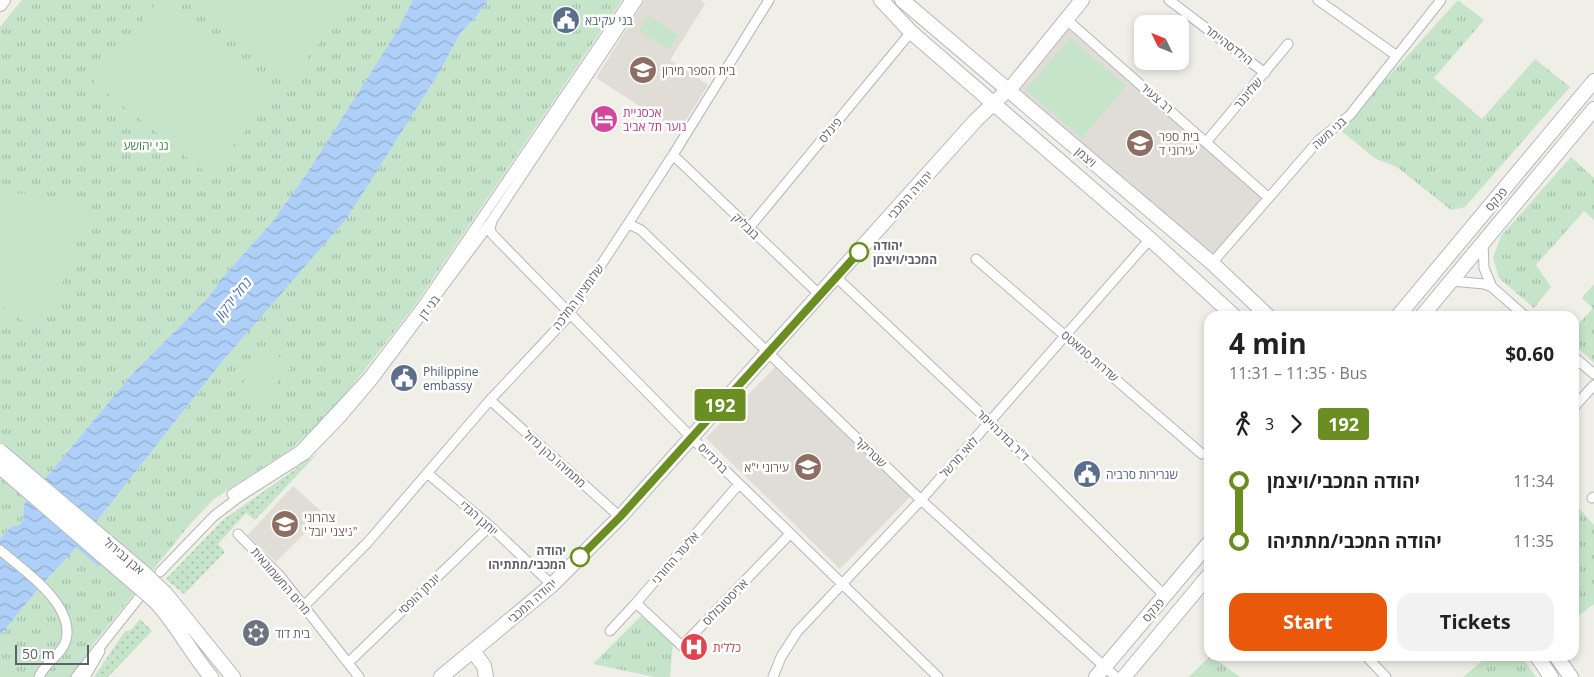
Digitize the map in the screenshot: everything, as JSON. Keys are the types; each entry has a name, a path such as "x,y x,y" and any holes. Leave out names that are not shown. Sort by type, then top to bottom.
{"street":[{"path":"0,4 3,0"},
{"name":"בני דן","path":"630,0 423,305 368,377 335,415 294,455 242,488 210,512 192,530 163,568 214,516 239,496 298,460 340,420 488,233 494,217 638,0"},
{"name":"שלומציון המלכה","path":"304,606 368,542 490,400 570,313 673,155 769,0"},
{"name":"ויצמן","path":"881,0 911,32 1150,240 1228,311"},
{"name":"ויצמן","path":"902,0 1212,263 1263,311"},
{"name":"יהודה המכבי","path":"441,677 552,585 620,517 691,436 993,104 1005,88 1067,20 1082,0"},
{"name":"הילדסהיימר","path":"1169,0 1265,73"},
{"path":"1318,0 1398,56"},
{"name":"בני משה","path":"1212,263 1319,140 1350,115 1442,0"},
{"name":"רב צעיר","path":"1067,20 1207,141 1269,198"},
{"name":"פינלס","path":"748,228 911,32"},
{"name":"שלזינגר","path":"1207,141 1288,44"},
{"name":"פנקס","path":"1402,311 1594,81"},
{"name":"פנקס","path":"1426,311 1483,240 1594,109"},
{"name":"בובליק","path":"673,155 820,295"},
{"name":"שטריקר","path":"629,224 641,230 1101,672 1116,677"},
{"path":"467,239 477,232 488,233"},
{"name":"ברנדייס","path":"488,233 739,484 938,677"},
{"name":"לואי מרשל","path":"773,677 781,657 797,632 921,500 1150,240"},
{"path":"1483,240 1484,268 1492,287"},
{"name":"שדרות סמאטס","path":"976,259 1202,454"},
{"name":"ד\"ר בודנהיימר","path":"836,277 990,422 1160,591 1162,599"},
{"path":"1452,280 1479,283 1492,287 1519,311"},
{"path":"1579,361 1594,374"},
{"path":"1579,402 1594,385"},
{"name":"מתתיהו כהן גדול","path":"490,400 620,517"},
{"name":"אבן גבירול","path":"0,451 136,566 161,598 233,677"},
{"name":"אבן גבירול","path":"0,467 161,598 190,651 211,677"},
{"name":"יוחנן הגדי","path":"427,473 490,526 552,585"},
{"name":"אלעזר החורני","path":"610,631 739,484"},
{"name":"יונתן הופסי","path":"348,663 490,526"},
{"name":"מרים החשמונאית","path":"238,534 259,554 304,606 359,677"},
{"name":"אריסטובולוס","path":"636,603 682,646 790,534"},
{"path":"0,550 52,595 61,609 66,626 66,639 60,651 43,668 38,677"},
{"name":"פנקס","path":"1101,672 1204,550"},
{"name":"פנקס","path":"1124,677 1204,581"},
{"path":"76,677 141,595"},
{"path":"85,677 108,638"},
{"path":"473,651 484,666 486,677"},
{"path":"1371,661 1386,677"},
{"path":"1540,661 1551,677"},
{"path":"1560,661 1571,677"}],"shaded area":[{"name":"בית הספר מירון","path":"645,0 700,0 705,4 670,60 708,85 679,131 596,78"},
{"name":"בית ספר עירוני ד'","path":"1067,28 1263,198 1212,257 1018,88"},
{"name":"עירוני י\"א","path":"776,366 910,497 840,569 706,438"},
{"name":"צהרוני \"ניצני יובל\"","path":"293,486 324,514 276,562 248,535"}],"green space":[{"name":"גני יהושע","path":"22,0 413,0 394,36 307,173 272,222 222,278 209,297 133,373 24,504 23,521 18,526 12,526 0,539 0,27"},
{"path":"197,0 354,0 292,77"},
{"path":"488,0 622,0 415,305 329,413 291,449 214,499 190,524 91,647 72,677 0,677 0,636 38,589 74,550 225,358 440,71 461,32 476,17"},
{"path":"1458,0 1484,20 1434,78 1482,119 1535,59 1570,87 1465,207 1451,210 1397,167 1376,159 1340,130"},
{"path":"157,2 274,96 209,175 93,82"},
{"path":"648,16 678,35 669,50 639,31"},
{"path":"1070,38 1126,86 1082,138 1026,90"},
{"path":"514,58 523,66 509,83 500,76"},
{"path":"1571,157 1594,178 1594,220 1584,211 1536,265 1551,287 1534,308 1499,278 1493,258 1501,236"},
{"path":"36,192 64,201 86,218 51,315 27,323 0,306 0,196"},
{"path":"1594,284 1594,363 1579,349 1579,323 1593,308 1582,298"},
{"path":"273,351 291,368 258,403 240,386"},
{"path":"318,453 255,520 246,513 218,544 225,552 184,594 166,579 223,520"},
{"path":"1579,508 1594,525 1594,604 1579,615"},
{"path":"641,616 673,642 670,677 655,677 593,664"},
{"path":"140,619 152,631 108,677 94,677 125,631 130,631"},
{"path":"1205,661 1218,661 1240,677 1189,677"},
{"path":"1482,661 1525,661 1536,677 1463,677"}],"water":[{"name":"נחל ירקון","path":"413,0 488,0 476,17 461,32 440,71 347,218 225,358 74,550 38,589 0,636 0,539 12,526 18,526 23,521 24,504 133,373 209,297 222,278 272,222 307,173 394,36"}],"waterway":[{"path":"75,544 99,565"}],"bus line":[{"name":"192","path":"580,557 620,517 691,436 859,252"}],"place":[{"name":"בני עקיבא","path":"566,20"},
{"name":"בית הספר מירון","path":"643,70"},
{"name":"אכסניית נוער תל אביב","path":"604,119"},
{"name":"בית ספר עירוני ד'","path":"1140,143"},
{"name":"יהודה המכבי/ויצמן","path":"859,252"},
{"name":"Philippine embassy","path":"404,378"},
{"name":"עירוני י\"א","path":"808,467"},
{"name":"שגרירות סרביה","path":"1087,474"},
{"name":"צהרוני \"ניצני יובל\"","path":"285,524"},
{"name":"יהודה המכבי/מתתיהו","path":"580,557"},
{"name":"בית דוד","path":"256,633"},
{"name":"כללית","path":"694,647"}]}
